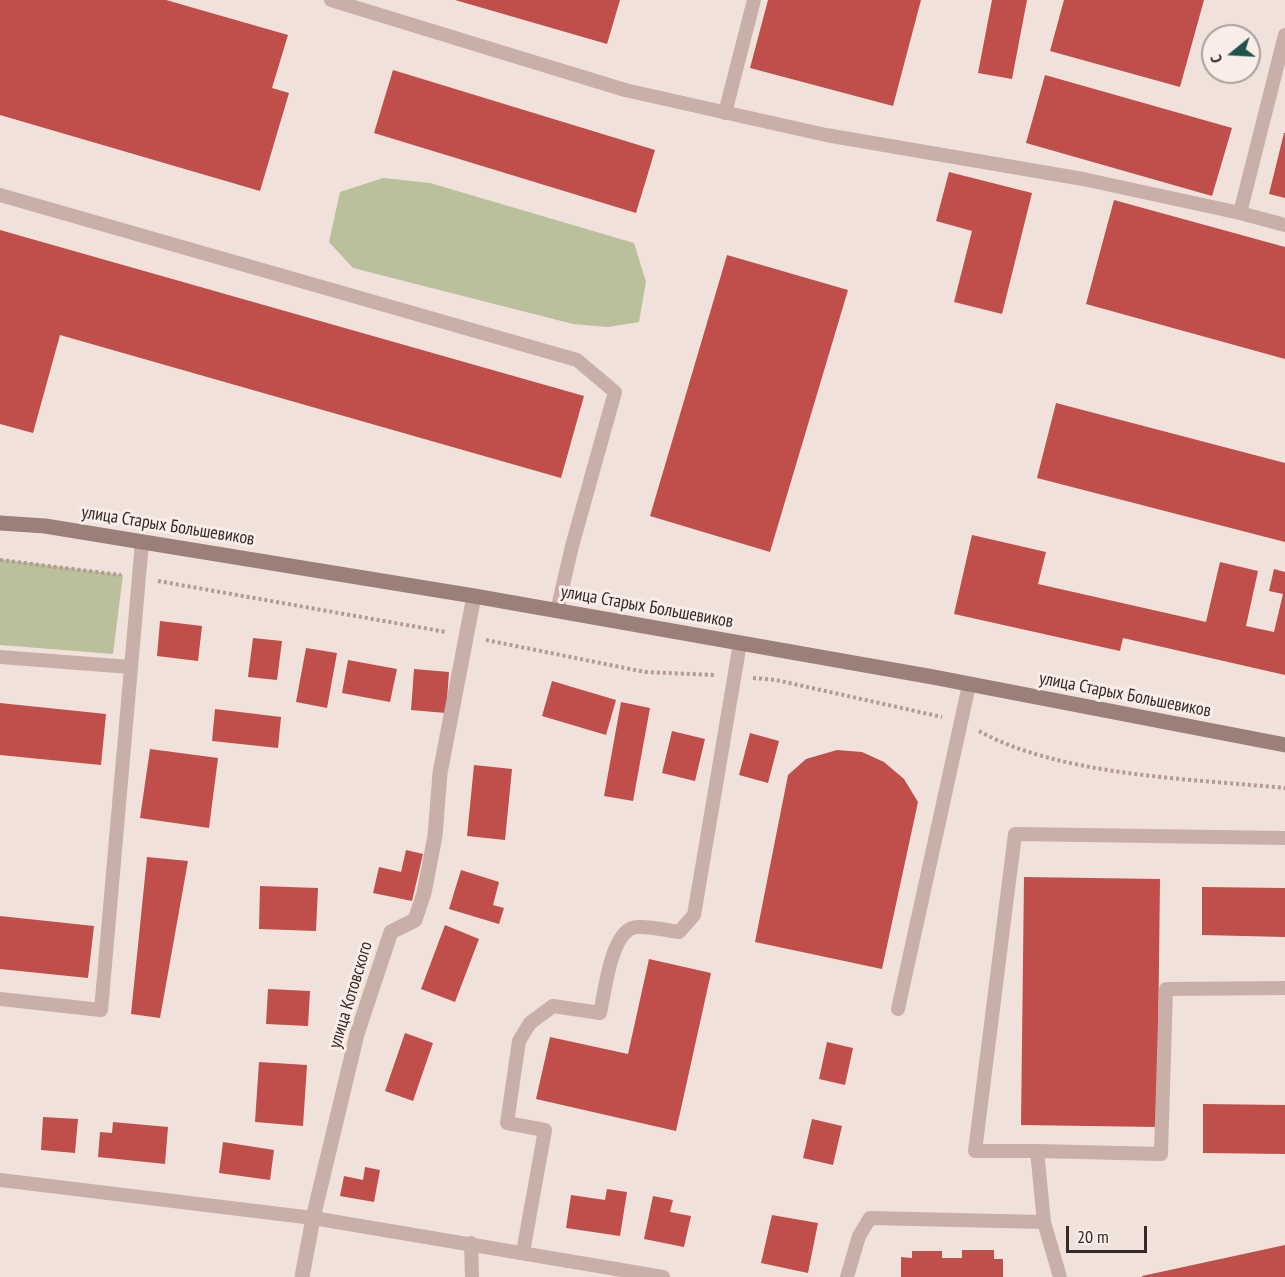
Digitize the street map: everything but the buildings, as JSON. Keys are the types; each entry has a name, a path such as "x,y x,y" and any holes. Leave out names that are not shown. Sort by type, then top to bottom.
{"street":[{"name":"улица Старых Большевиков","path":"0,523 45,526 474,596 969,685 1285,745"},
{"name":"улица Котовского","path":"302,1277 313,1218 357,1034 391,933 415,920 424,893 435,836 440,773 474,596"}],"lane":[{"path":"331,0 625,90 826,135 1083,179 1285,225"},
{"path":"725,113 754,0"},
{"path":"1240,213 1285,35"},
{"path":"0,195 578,360 615,392 572,546 557,611"},
{"path":"0,999 101,1010 142,542"},
{"path":"523,1252 545,1130 507,1124 519,1041 530,1023 553,1006 600,1012 614,950 621,935 634,926 679,932 694,915 740,643"},
{"path":"0,657 130,668"},
{"path":"898,1009 969,685"},
{"path":"1285,838 1015,834 975,1151 1161,1154 1167,990 1285,988"},
{"path":"1037,1151 1044,1222 1060,1277"},
{"path":"0,1180 313,1218 663,1277"},
{"path":"847,1277 859,1236 870,1218 1044,1222"},
{"path":"471,1243 472,1277"}],"path":[{"path":"0,560 139,578 466,636 645,672 776,680 961,721 1003,744 1048,758 1130,772 1285,788"}],"green space":[{"path":"383,178 430,183 634,243 646,282 639,322 608,327 573,324 353,268 329,242 340,192"},
{"path":"0,559 123,575 113,654 0,645"}]}
